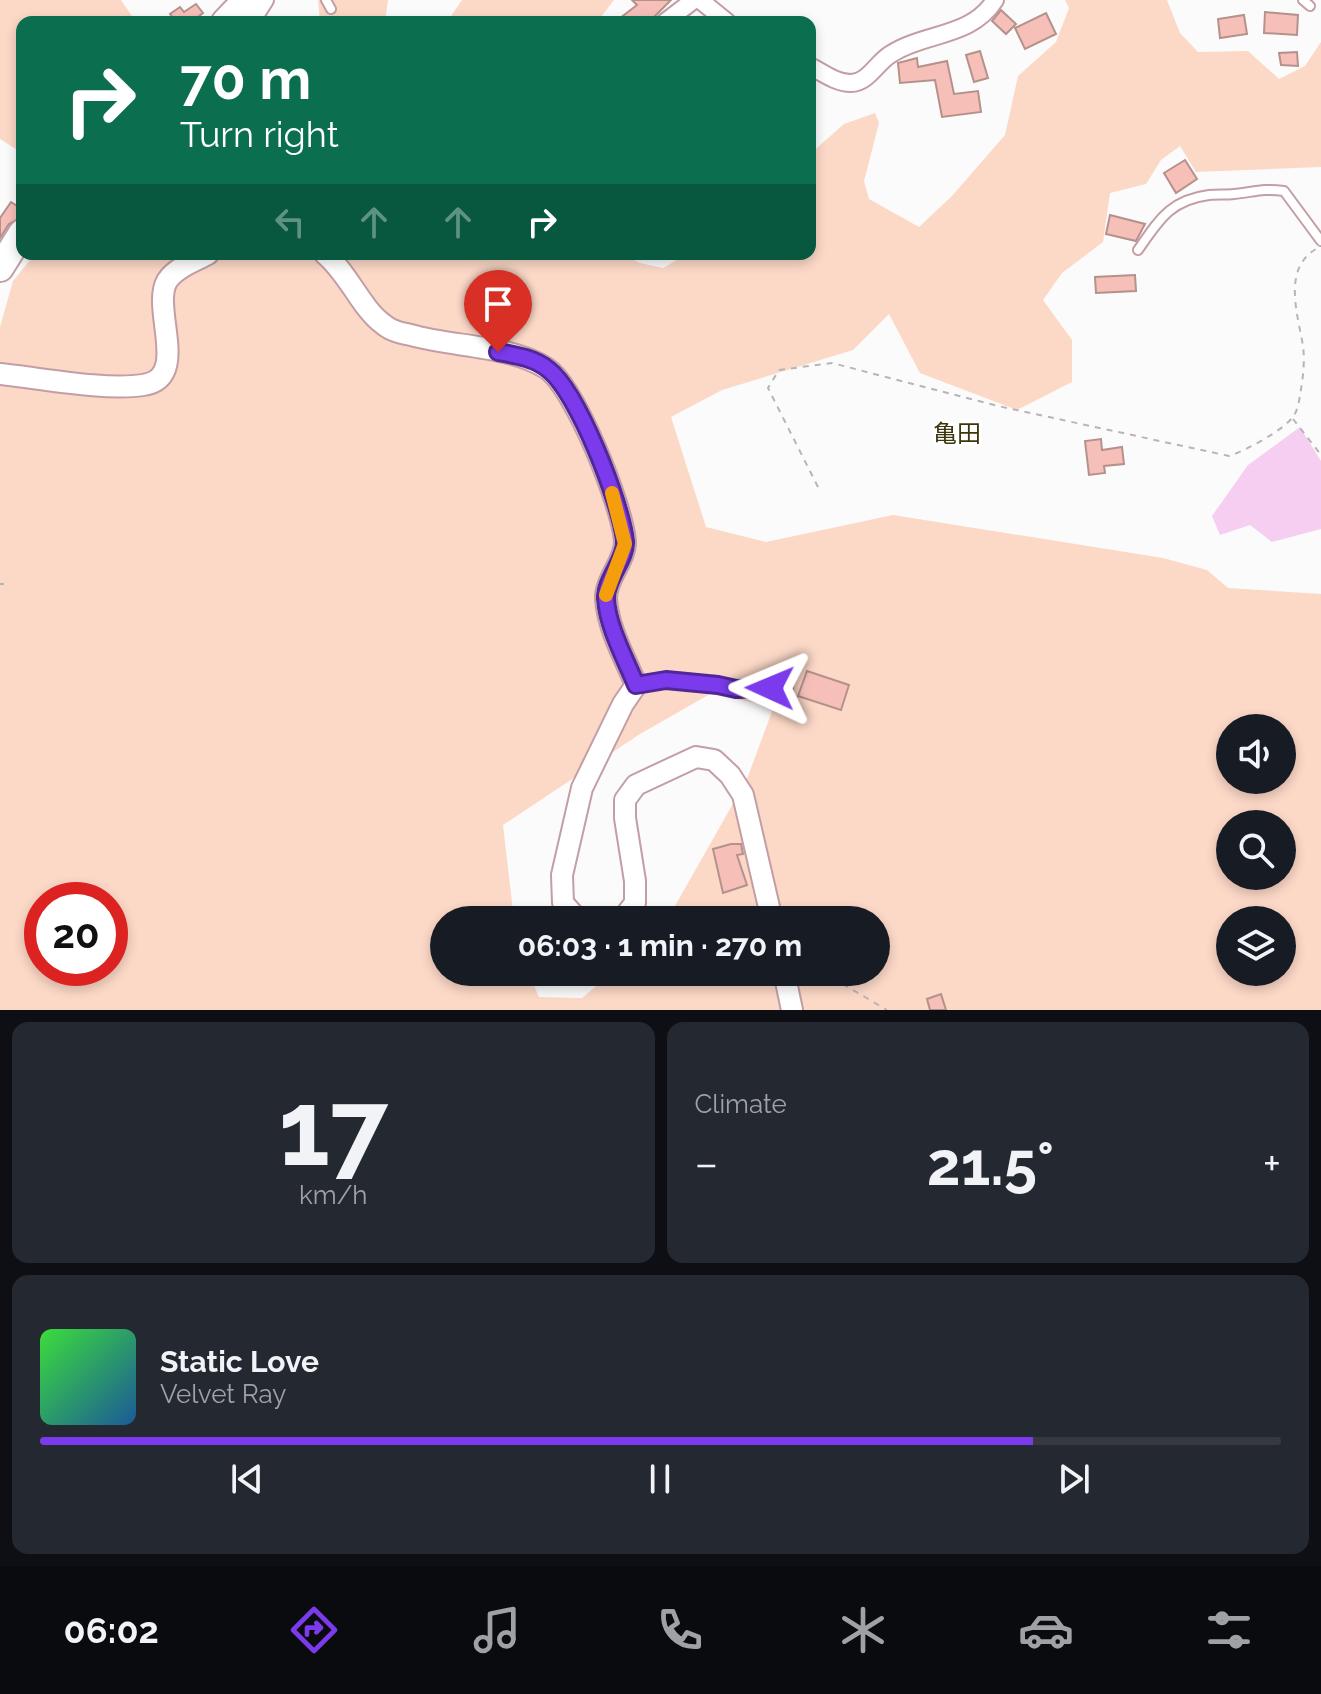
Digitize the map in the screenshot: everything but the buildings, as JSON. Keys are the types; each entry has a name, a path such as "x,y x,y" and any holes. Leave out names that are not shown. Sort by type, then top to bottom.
{"highway":[{"path":"231,16 246,0"},
{"path":"0,268 16,243"}],"street":[{"path":"674,16 697,0 719,16"},
{"path":"816,69 837,81 854,83 866,77 889,55 911,44 964,28 982,17 995,0"},
{"path":"0,374 106,385 145,385 159,378 168,363 162,310 165,285 173,274 198,260"},
{"path":"331,260 350,280 382,324 395,331 435,342 506,353 532,360 549,369 563,385 605,465 625,544 606,596 610,622 636,685 623,704 582,788 562,875 566,906"},
{"path":"633,906 635,881 625,800 636,785 696,757 714,760 730,775 743,795 769,906"},
{"path":"787,986 792,1010"}],"lane":[{"path":"326,0 331,9"},
{"path":"1138,250 1169,209 1184,200 1211,194 1234,195 1262,188 1284,191 1321,244"},
{"path":"636,685 666,680 736,689 788,689"}],"path":[{"path":"818,487 768,388 779,370 832,363 998,406 1229,456 1247,450 1292,418 1299,402 1303,349 1294,296 1298,271 1306,255 1321,244"},
{"path":"1292,418 1321,455"},
{"path":"846,986 887,1010"}],"shaded area":[{"path":"0,0 121,0 132,16 16,16 16,149 0,139"},
{"path":"318,0 388,0 386,16 319,16"},
{"path":"462,0 614,0 602,16 451,16"},
{"path":"1065,0 1167,0 1180,33 1198,52 1248,51 1279,79 1305,66 1321,42 1321,167 1196,172 1180,146 1161,160 1146,184 1110,193 1103,242 1062,273 1043,300 1072,340 1072,382 1017,410 920,373 889,314 853,350 722,390 671,417 706,527 766,542 893,515 1163,558 1207,570 1228,588 1321,594 1321,1010 0,1010 0,327 13,281 30,260 634,260 663,268 677,260 816,260 816,149 844,124 875,113 879,123 864,181 869,199 919,227 952,196 1005,135 1018,76 1056,42 1069,8","holes":["710,694 774,706 747,779 675,906 890,906 890,986 596,986 582,998 539,997 534,986 430,986 430,906 512,906 503,825 640,734"]},
{"path":"1300,427 1321,461 1321,529 1272,542 1250,525 1220,535 1212,516 1248,465"}],"slow traffic":[{"path":"606,595 625,544 612,493"}],"district":[{"name":"亀田","path":"957,434"}],"route":[{"path":"498,352 532,360 549,369 563,385 605,465 625,544 606,596 610,622 636,685 666,680 736,689 770,688"}]}
